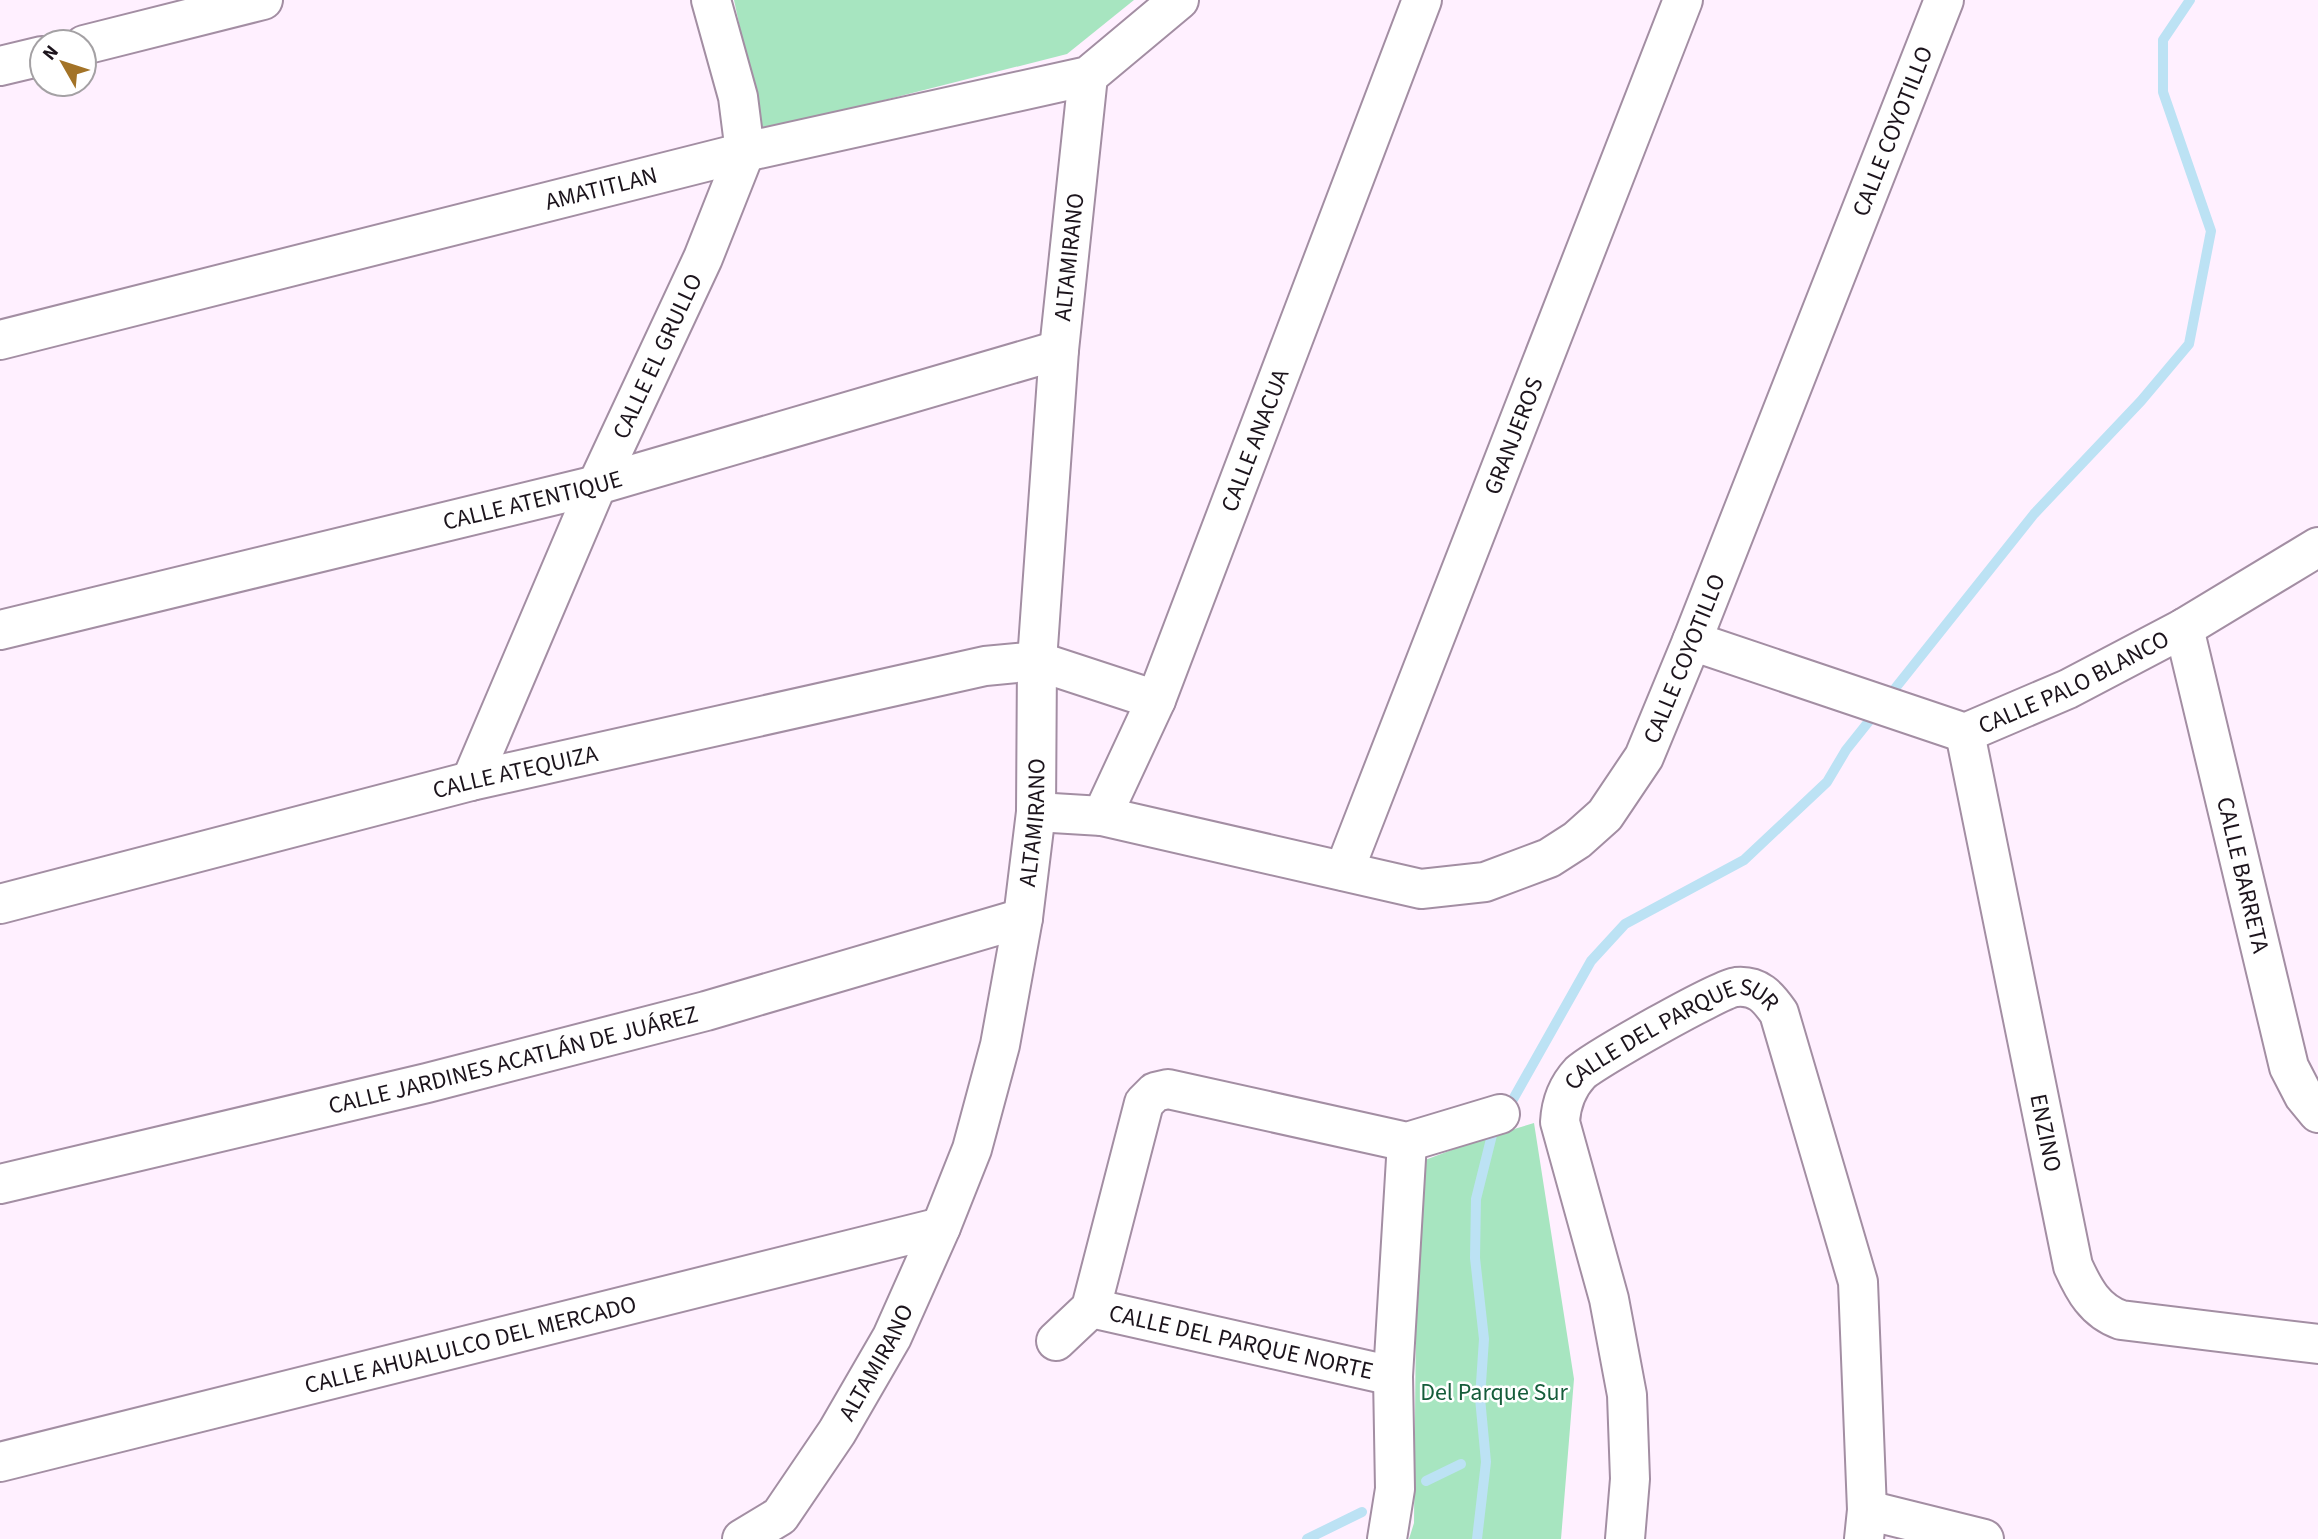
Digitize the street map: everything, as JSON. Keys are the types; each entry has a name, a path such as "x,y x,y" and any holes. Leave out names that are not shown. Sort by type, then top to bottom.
{"street":[{"path":"98,41 263,0"},
{"name":"CALLE EL GRULLO","path":"471,781 597,485 703,258 745,152 738,97 711,0"},
{"name":"AMATITLAN","path":"0,340 745,152 1088,76 1180,0"},
{"name":"CALLE ANACUA","path":"1102,816 1156,699 1422,0"},
{"name":"GRANJEROS","path":"1344,871 1683,0"},
{"name":"CALLE COYOTILLO","path":"1102,816 1421,889 1485,882 1549,858 1577,840 1605,815 1644,757 1944,0"},
{"path":"0,66 28,59"},
{"name":"ALTAMIRANO","path":"742,1539 780,1517 837,1433 892,1337 972,1149 1000,1045 1023,918 1037,812 1037,661 1059,350 1088,76"},
{"name":"CALLE ATENTIQUE","path":"0,630 597,485 1059,350"},
{"name":"CALLE PALO BLANCO","path":"1692,641 1965,733 2068,689 2315,559"},
{"name":"CALLE BARRETA","path":"2184,628 2289,1067 2304,1096 2318,1113"},
{"path":"1037,661 1156,699"},
{"name":"CALLE ATEQUIZA","path":"0,904 471,781 933,676 985,666 1037,661"},
{"name":"ENZINO","path":"1965,733 2073,1266 2083,1286 2098,1308 2121,1320 2318,1344"},
{"path":"1037,812 1102,816"},
{"name":"CALLE JARDINES ACATLÁN DE JUÁREZ","path":"0,1184 427,1083 693,1014 1023,918"},
{"name":"CALLE DEL PARQUE SUR","path":"1625,1539 1630,1479 1627,1395 1609,1299 1560,1122 1561,1107 1571,1086 1589,1065 1712,996 1734,987 1759,990 1770,999 1779,1013 1858,1282 1865,1525"},
{"name":"CALLE DEL PARQUE NORTE","path":"1056,1341 1091,1308 1144,1103 1155,1092 1168,1089 1407,1142 1500,1114"},
{"path":"1387,1539 1395,1489 1393,1377 1407,1142"},
{"name":"CALLE AHUALULCO DEL MERCADO","path":"0,1462 941,1227"},
{"name":"CALLE DEL PARQUE NORTE","path":"1091,1308 1393,1377"},
{"path":"1865,1525 1984,1539"}],"green space":[{"path":"734,0 1134,0 1067,54 762,131"},
{"name":"Del Parque Sur","path":"1534,1123 1574,1379 1561,1539 1409,1539 1414,1523 1416,1316 1425,1160"}],"waterway":[{"path":"1507,1110 1591,961 1625,924 1744,860 1827,782 1846,750 2034,514 2141,401 2189,344 2211,231 2163,92 2163,40 2190,0"},
{"path":"1477,1539 1486,1462 1480,1398 1484,1339 1475,1258 1476,1199 1492,1135 1497,1127"},
{"path":"1426,1481 1461,1464"},
{"path":"1307,1539 1362,1512"}]}
